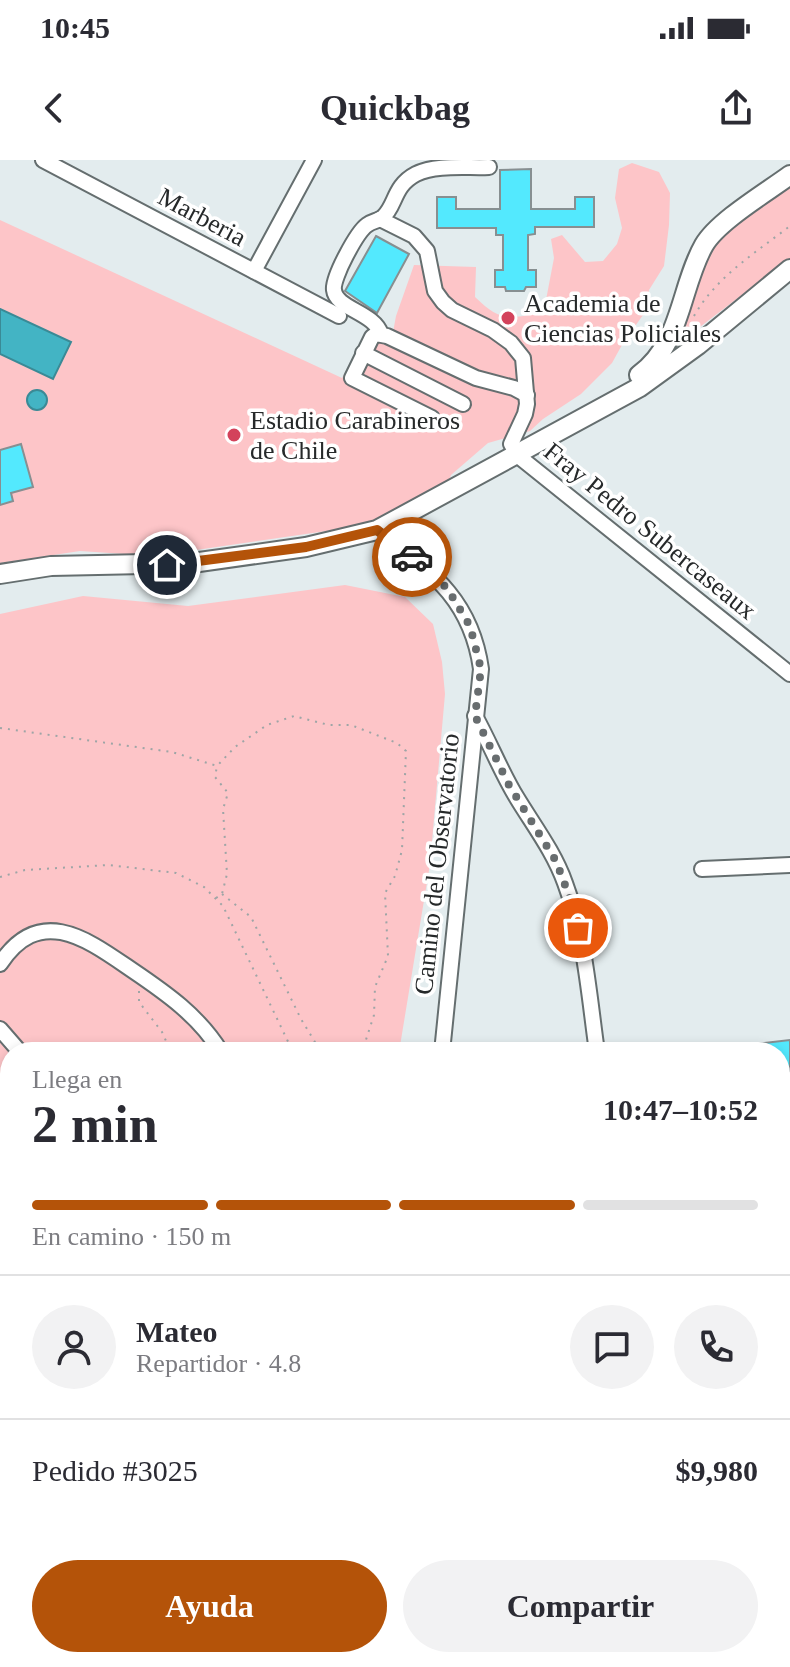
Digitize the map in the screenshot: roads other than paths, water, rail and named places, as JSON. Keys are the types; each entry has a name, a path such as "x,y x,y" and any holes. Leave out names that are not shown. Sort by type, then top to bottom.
{"main road":[{"path":"575,421 650,367 670,337 689,279 706,242 718,228 790,175"},
{"path":"0,574 51,566 192,563 306,547 377,530 640,387 698,345 790,269"}],"street":[{"name":"Marberia","path":"43,160 339,316"},
{"path":"254,271 314,160"},
{"path":"489,167 427,171 414,175 399,188 385,216 361,231 335,279 334,291 336,298 374,321 381,334 476,378 514,388 527,395"},
{"path":"380,219 414,236 427,251 435,291 443,302 511,343 523,358 527,395 525,414 511,444 517,455"},
{"path":"381,334 372,337 352,378 432,418"},
{"path":"363,353 463,404"},
{"name":"Fray Pedro Subercaseaux","path":"517,455 790,674"},
{"name":"Camino del Observatorio","path":"377,530 436,577 464,612 475,640 481,669 443,1042"},
{"path":"475,716 501,770 545,840 565,881 574,909 595,1042"},
{"path":"702,869 790,865"},
{"path":"0,964 22,941 41,934 61,932 90,941 184,1007 213,1042"}],"water":[{"path":"0,309 71,342 53,379 0,354"},
{"path":"37,390 44,393 47,400 44,407 37,410 30,407 27,400 30,393"}],"place":[{"name":"Academia de Ciencias Policiales","path":"508,318"},
{"name":"Estadio Carabineros de Chile","path":"234,435"}]}
